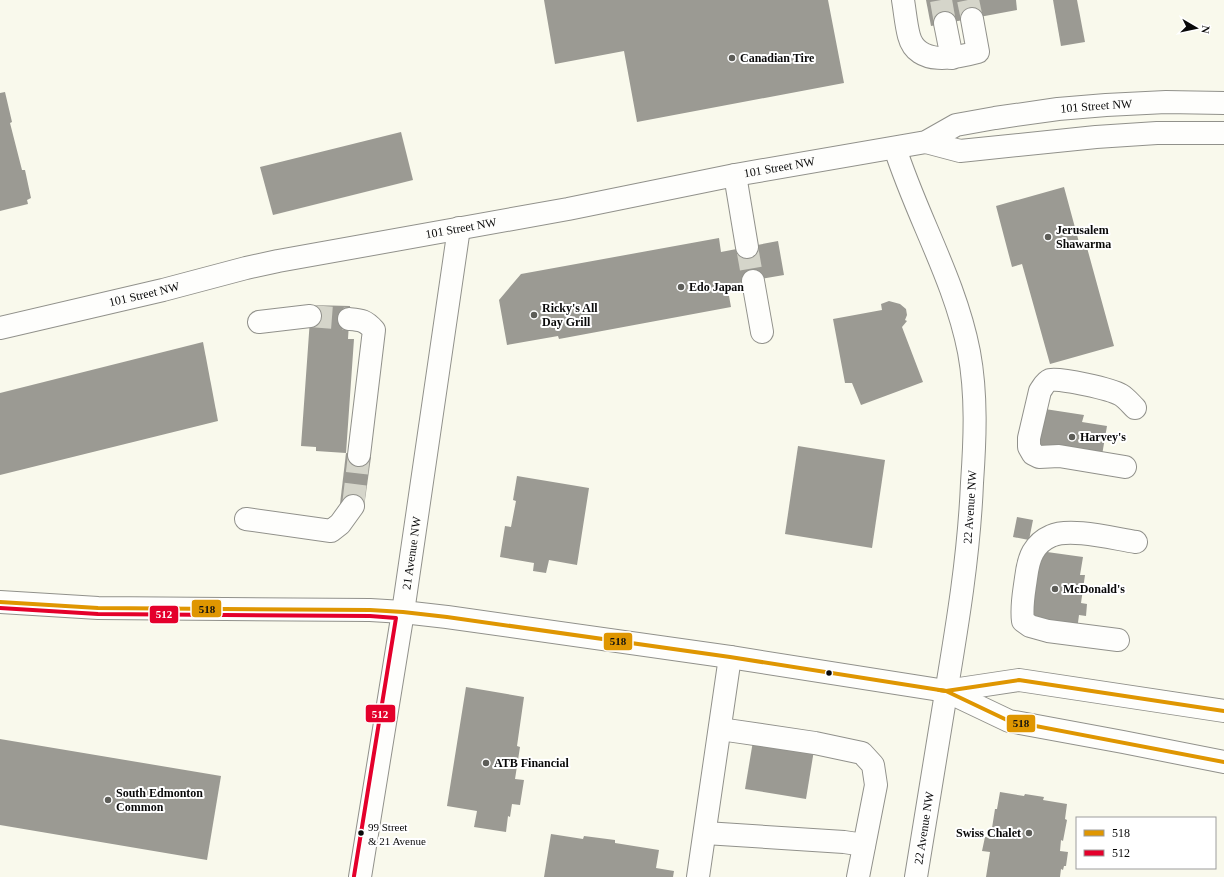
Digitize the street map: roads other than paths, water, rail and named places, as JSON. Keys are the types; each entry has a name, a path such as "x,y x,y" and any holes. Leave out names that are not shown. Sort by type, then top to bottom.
{"street":[{"path":"903,0 909,38 916,50 927,57 945,58 959,56 959,21"},
{"name":"101 Street NW","path":"0,328 163,290 246,268 568,209 735,175 926,142 956,125 1058,109 1106,105 1166,102 1224,103"},
{"name":"101 Street NW","path":"926,142 960,151 1096,137 1157,133 1224,133"},
{"name":"22 Avenue NW","path":"895,148 902,169 956,302 969,351 973,379 975,442 968,541 957,631 916,877"},
{"path":"735,175 747,247"},
{"name":"21 Avenue NW","path":"360,877 403,612 458,228"},
{"path":"753,281 762,332"},
{"path":"259,322 310,316"},
{"path":"349,319 362,320 368,323 374,330 359,455"},
{"path":"1125,467 1059,456 1039,457 1033,454 1030,447 1029,438 1040,391 1050,380 1061,380 1109,390 1122,395 1134,408"},
{"path":"246,519 331,531 340,524 353,506"},
{"path":"1118,640 1048,631 1030,626 1023,621 1021,608 1032,553 1040,543 1050,536 1061,533 1080,533 1134,549"},
{"path":"0,602 98,608 370,610 447,617 730,657 946,692 1009,721 1224,762"},
{"path":"698,877 730,657"},
{"path":"946,692 1019,680 1224,711"},
{"path":"720,729 814,743 862,753 873,765 876,785 858,877"},
{"path":"705,833 864,845"}],"tunnel":[{"path":"941,0 945,23"},
{"path":"968,0 972,19"},
{"path":"747,247 753,281"},
{"path":"310,316 349,319"},
{"path":"353,506 359,455"}],"place":[{"name":"Canadian Tire","path":"732,58"},
{"name":"Jerusalem Shawarma","path":"1048,237"},
{"name":"Edo Japan","path":"681,287"},
{"name":"Ricky's All Day Grill","path":"534,315"},
{"name":"Harvey's","path":"1072,437"},
{"name":"McDonald's","path":"1055,589"},
{"name":"ATB Financial","path":"486,763"},
{"name":"South Edmonton Common","path":"108,800"},
{"name":"99 Street & 21 Avenue","path":"361,833"},
{"name":"Swiss Chalet","path":"1029,833"}]}
